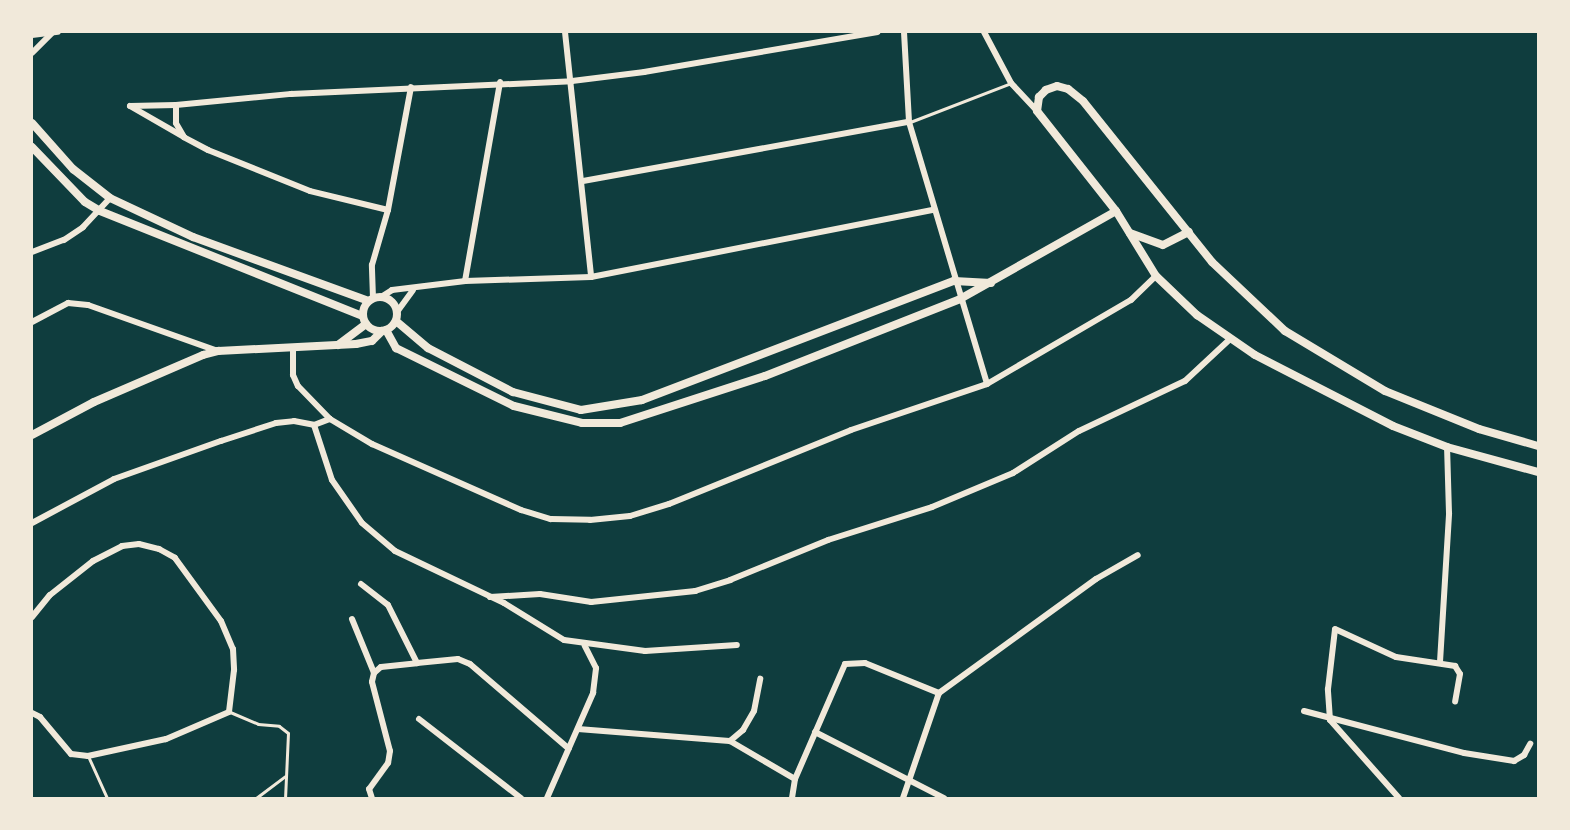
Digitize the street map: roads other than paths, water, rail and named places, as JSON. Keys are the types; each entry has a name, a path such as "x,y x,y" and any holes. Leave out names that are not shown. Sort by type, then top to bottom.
{"street":[{"path":"32,35 55,32"},
{"path":"32,53 55,32"},
{"path":"565,32 583,181 591,277"},
{"path":"388,210 310,191 184,137 130,106 176,105 411,87 572,81 644,72 878,32"},
{"path":"904,32 909,122 954,281 987,384"},
{"path":"984,32 1011,83 1037,111 1116,211 1156,276 1230,339 1327,394 1447,447 1539,472"},
{"path":"465,281 500,82"},
{"path":"1037,111 1039,97 1046,90 1057,86 1068,89 1083,101 1212,262 1262,311 1355,376 1446,416 1539,446"},
{"path":"338,345 364,320 374,299 372,265 388,210 411,87"},
{"path":"176,105 175,115 184,137"},
{"path":"583,181 909,122"},
{"path":"32,123 73,169 110,198 193,237 272,266 374,299 394,303 397,317 428,348 513,392 581,410 642,400 954,281 992,284"},
{"path":"32,147 85,202 100,211 364,320 384,331 396,348 514,406 582,423 620,423 765,376 960,299 992,284 1116,211"},
{"path":"32,252 64,240 100,211 110,198"},
{"path":"374,299 392,290 413,290 465,281 591,277 934,210"},
{"path":"1129,232 1163,245 1189,232"},
{"path":"293,348 293,375 298,386 330,419 372,444 521,510 551,519 590,520 630,516 669,504 851,430 987,384 1131,300 1156,276"},
{"path":"32,435 93,402 218,351 293,348 372,341 397,317 413,290"},
{"path":"32,322 68,303 88,305 218,351"},
{"path":"490,597 540,594 591,602 695,591 828,540 882,524 1013,473 1079,431 1185,381 1230,339"},
{"path":"32,523 114,478 276,423 314,425 330,419"},
{"path":"314,425 332,480 362,523 395,551 490,597 564,640 585,646 645,651 737,645"},
{"path":"1440,662 1446,618 1447,447"},
{"path":"32,617 50,595 93,561 122,546 139,544 159,549 175,558 221,621 233,649 229,712 166,739 87,756 71,754 40,717 32,712"},
{"path":"903,798 939,693 1096,579 1138,555"},
{"path":"361,584 388,606 417,663"},
{"path":"352,619 374,673 372,682 390,751 388,763 369,789 372,798"},
{"path":"1399,798 1330,720 1328,689 1335,629 1396,657 1455,666 1460,674 1455,702"},
{"path":"550,798 593,693 596,668 585,646"},
{"path":"374,673 381,667 458,659 470,664 569,749"},
{"path":"792,798 795,779 840,672 846,664 854,660 939,693"},
{"path":"730,741 743,730 754,711 760,679"},
{"path":"1304,711 1330,720 1514,761 1524,755 1530,744"},
{"path":"419,719 521,798"},
{"path":"578,729 730,741 795,779"},
{"path":"815,732 907,783 944,798"}],"lane":[{"path":"909,122 1011,83"},
{"path":"229,712 248,721 284,728 289,741 288,774 283,781 285,798"},
{"path":"87,756 107,798"},
{"path":"255,798 288,774"}]}
